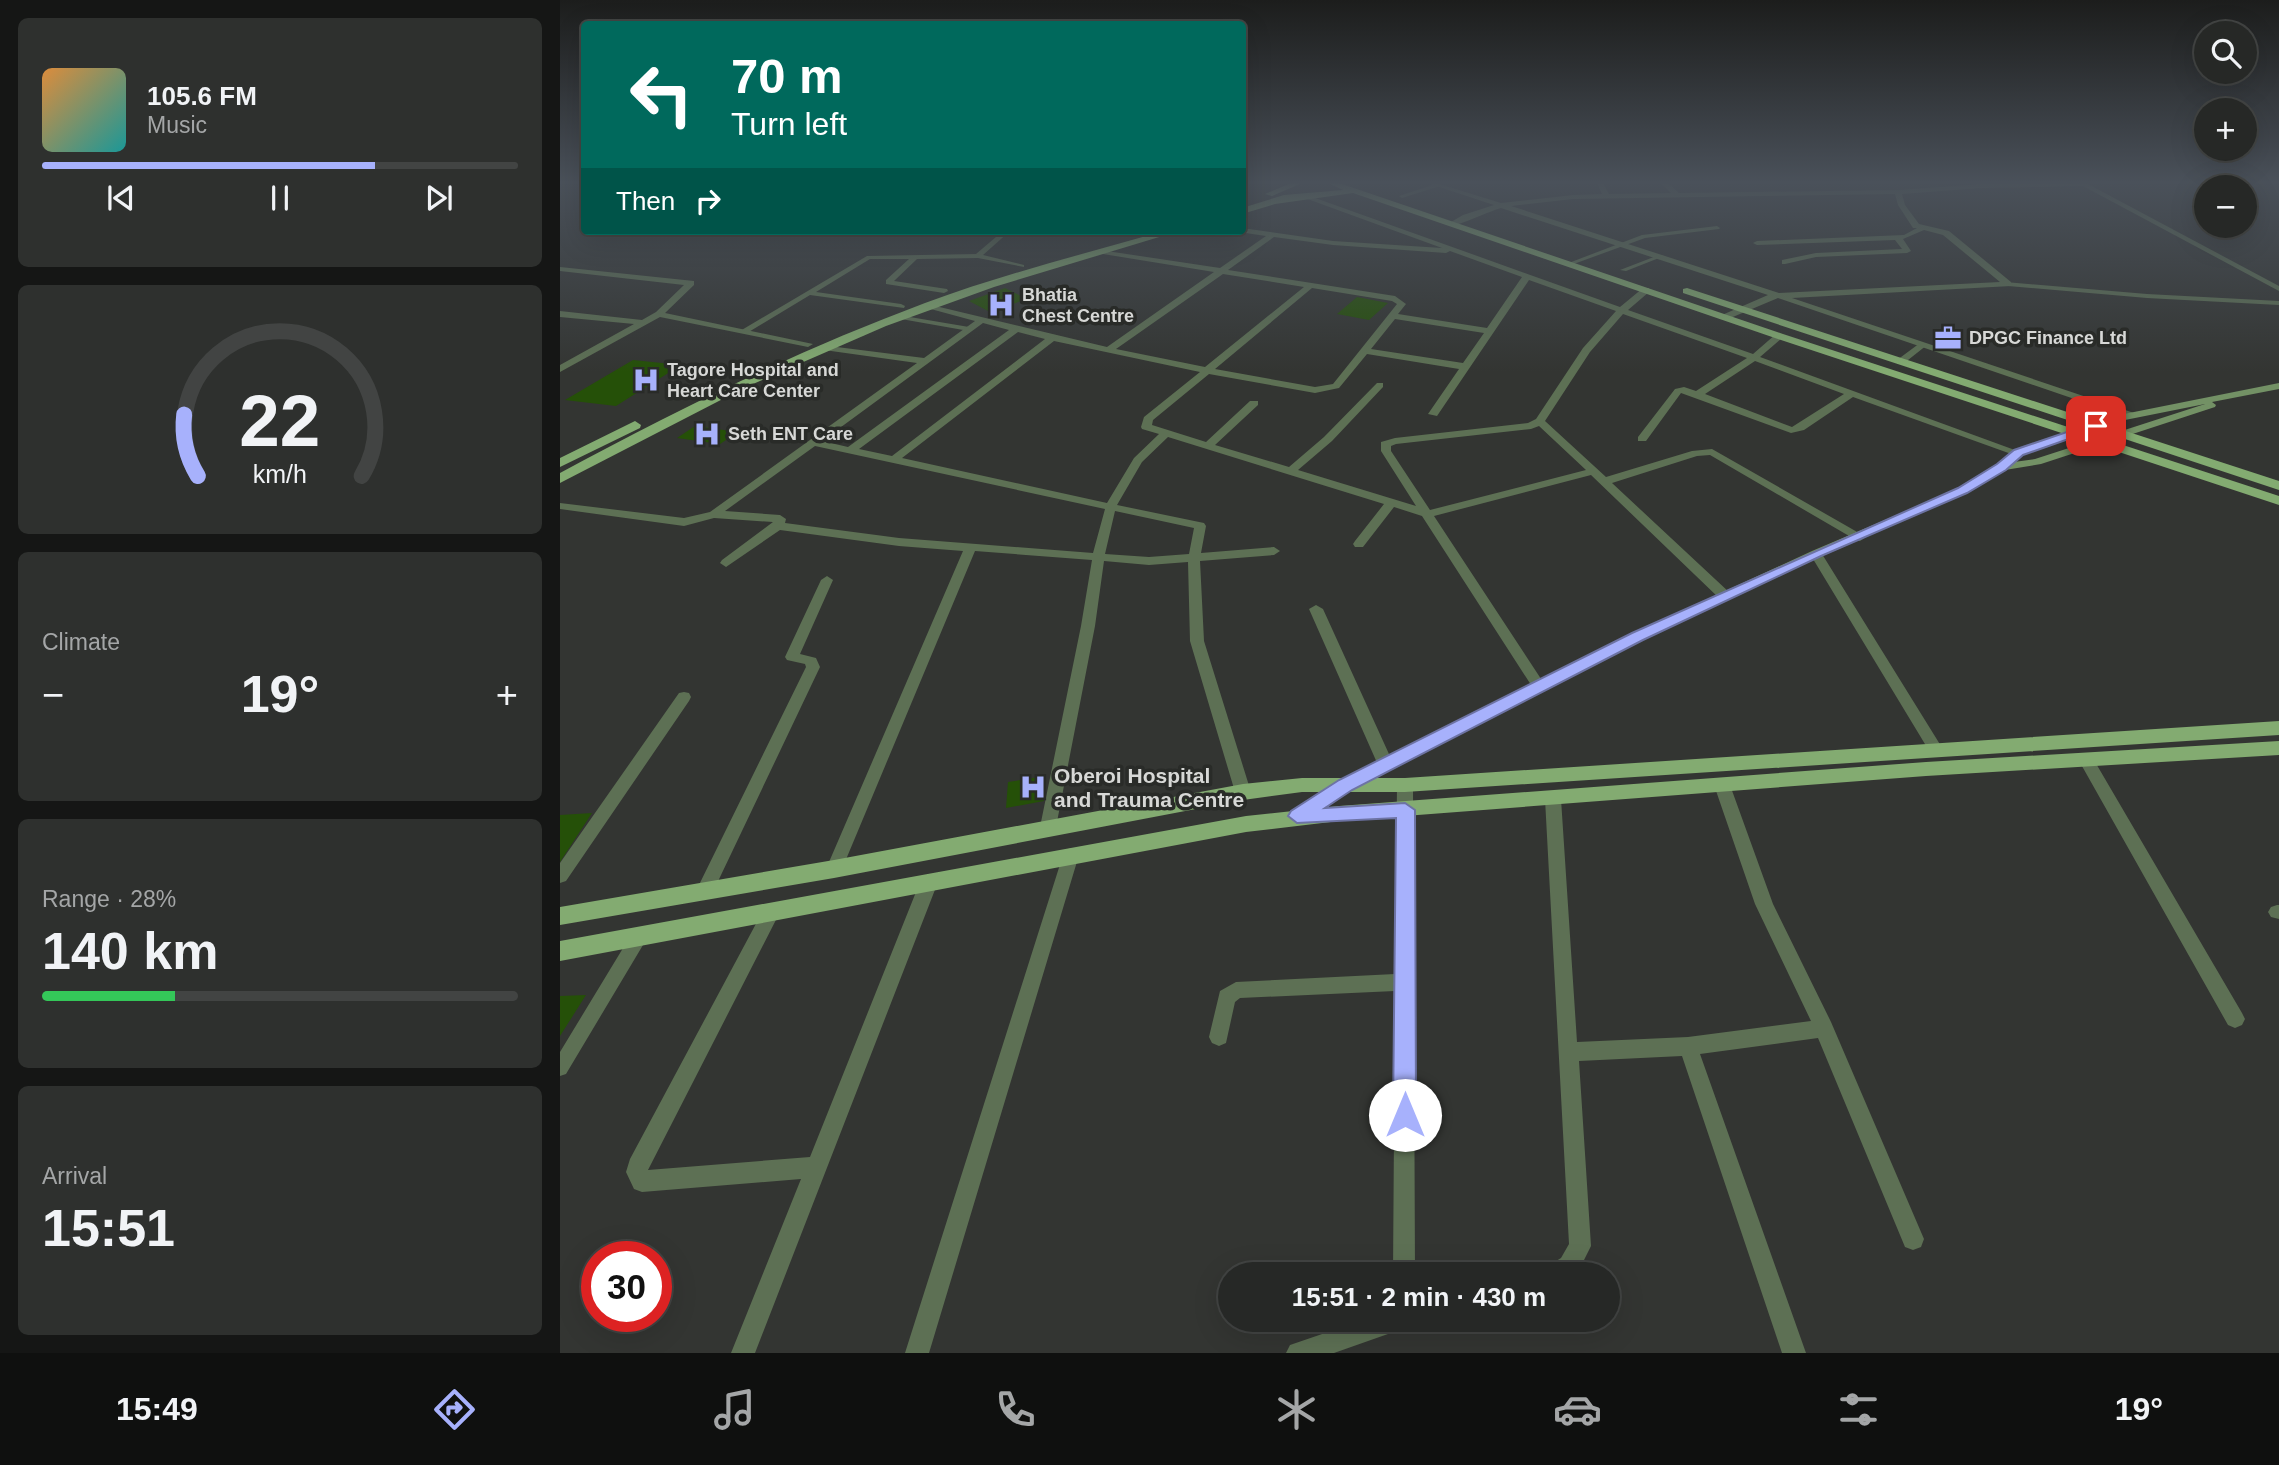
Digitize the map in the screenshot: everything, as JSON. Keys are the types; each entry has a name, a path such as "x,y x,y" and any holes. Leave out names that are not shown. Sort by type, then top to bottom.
{"main road":[{"path":"560,479 688,409 944,291 1091,246"},
{"path":"560,463 808,344 901,311 930,306 1123,246"},
{"path":"1516,246 2279,501"},
{"path":"1553,246 2279,486"},
{"path":"1297,816 1346,785 1538,685 1816,554 1962,491 2002,467 2018,453 2130,415 2279,387"},
{"path":"2002,467 2037,462 2120,434 2192,414 2229,398"},
{"path":"560,916 834,869 1243,792 1302,785 1405,785 2279,728"},
{"path":"560,951 1071,855 1297,816 1553,799 1858,773 2279,748"}],"street":[{"path":"1108,351 1257,246"},
{"path":"1379,246 1465,252"},
{"path":"1448,246 2018,453"},
{"path":"1629,246 2130,415"},
{"path":"1785,262 1816,256 1907,251 1904,246"},
{"path":"1962,246 2008,284"},
{"path":"2194,246 2279,289"},
{"path":"930,306 1015,330 1108,351 1327,390 1335,386 1402,304 1400,301 1311,285 1103,252"},
{"path":"560,269 691,283 659,314 560,369"},
{"path":"1433,414 1527,276"},
{"path":"1725,317 1773,296 2008,284"},
{"path":"1311,285 1148,419 1146,427 1429,514 1591,472"},
{"path":"1538,685 1386,451 1385,444 1514,429 1540,421 1589,343 1620,309 1646,290"},
{"path":"659,314 808,344"},
{"path":"560,315 645,323"},
{"path":"1393,316 1490,331"},
{"path":"714,514 816,443 981,321"},
{"path":"851,450 1015,330"},
{"path":"1699,394 1755,357 1779,336"},
{"path":"896,458 1052,338"},
{"path":"824,347 927,361"},
{"path":"1365,351 1467,367"},
{"path":"1291,471 1328,439 1380,385"},
{"path":"1642,439 1678,391 1691,390 1795,430 1852,393"},
{"path":"1208,446 1254,403"},
{"path":"1540,421 1725,596"},
{"path":"1048,827 1088,626 1098,558 1111,506 1138,460 1165,433"},
{"path":"816,443 896,458 1200,526 1194,560 1197,641 1243,792"},
{"path":"1603,482 1696,453 1716,453 1860,537"},
{"path":"1359,544 1391,503"},
{"path":"560,506 684,522 714,514 780,519 778,526 726,563"},
{"path":"778,526 899,542 1098,558 1194,560 1274,551"},
{"path":"834,869 971,547"},
{"path":"1816,554 1936,750"},
{"path":"705,891 813,667 811,661 792,657 827,580"},
{"path":"1316,609 1386,765"},
{"path":"560,876 684,697"},
{"path":"2086,759 2235,1019"},
{"path":"1404,1262 1405,785"},
{"path":"1722,785 1764,904 1824,1028 1913,1239"},
{"path":"1553,799 1580,1246 1571,1262"},
{"path":"917,1353 1071,855"},
{"path":"743,1353 929,882"},
{"path":"771,912 641,1159 637,1172 642,1181 654,1181 818,1167"},
{"path":"1219,1037 1227,997 1236,990 1405,982"},
{"path":"1567,1052 1688,1046 1824,1028"},
{"path":"1688,1046 1794,1353"},
{"path":"1298,1353 1360,1332"}],"lane":[{"path":"978,256 989,246"},
{"path":"1569,264 1612,246"},
{"path":"916,256 889,282 944,291"},
{"path":"744,331 869,257 978,256 1022,266"},
{"path":"1624,270 1661,257"},
{"path":"2008,284 2147,296 2279,303"},
{"path":"809,293 901,311 969,329"},
{"path":"1900,362 1923,345"},
{"path":"560,1068 641,935"}],"building":[{"path":"1005,288 1027,299 990,312 969,301"},
{"path":"1357,297 1388,303 1369,320 1337,314"},
{"path":"633,360 681,365 616,406 565,400"},
{"path":"695,426 738,432 720,444 677,438"},
{"path":"1045,776 1044,801 1006,808 1008,782"},
{"path":"592,813 560,862 560,815"},
{"path":"586,995 560,1036 560,996"}],"place":[{"name":"Bhatia Chest Centre","path":"1001,305"},
{"name":"DPGC Finance Ltd","path":"1948,338"},
{"name":"Tagore Hospital and Heart Care Center","path":"646,380"},
{"name":"Seth ENT Care","path":"707,434"},
{"name":"Oberoi Hospital and Trauma Centre","path":"1033,787"}],"route":[{"path":"1405,1115 1405,810 1297,816 1346,785 1538,685 1816,554 1962,491 2002,467 2018,453 2096,426"}]}
